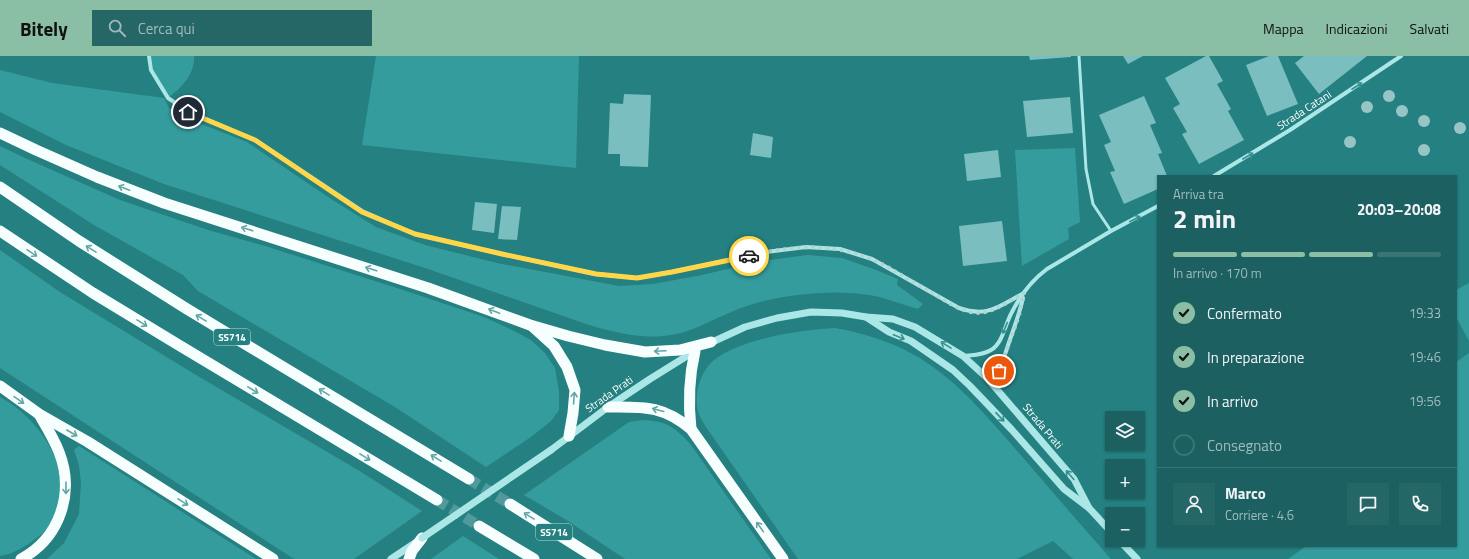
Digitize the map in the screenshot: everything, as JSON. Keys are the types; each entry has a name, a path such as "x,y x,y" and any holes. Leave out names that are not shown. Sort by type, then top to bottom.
{"highway":[{"path":"0,133 97,178 164,203 428,288 530,325 605,345 645,352 680,350 711,342"},
{"name":"SS714","path":"0,188 79,241 187,309 469,479"},
{"path":"0,231 93,293 437,500"},
{"path":"530,325 554,346 567,367 575,390 569,436"},
{"path":"691,429 688,398 695,350"},
{"path":"0,386 39,414 88,442 273,559"},
{"path":"608,407 642,407 655,409 666,412 680,420 691,429 783,559"},
{"path":"21,559 33,552 50,535 58,522 64,506 66,494 66,480 59,452 39,414"},
{"name":"SS714","path":"510,504 597,559"},
{"path":"479,526 534,559"},
{"path":"409,559 412,551 422,538"}],"street":[{"path":"149,56 151,70 168,98 188,112 255,140 362,212 415,234 596,274 637,278 766,252 806,247 840,249 872,259 959,308 976,313 990,310 1024,293"},
{"name":"Strada Catani","path":"1216,175 1290,130 1401,56"},
{"path":"963,356 981,354 990,351 996,346 1012,312 1024,293 1038,276 1047,269 1111,231 1157,207"},
{"path":"996,388 1000,365 1019,316 1024,293"},
{"name":"Strada Prati","path":"391,559 551,450 608,407 695,350 745,327 797,314 830,312 893,319 915,327 963,356 987,378 1074,479 1089,508"},
{"name":"Strada Prati","path":"866,317 889,332 911,341 953,370 1012,430 1064,489 1089,508 1105,525"},
{"path":"1126,547 1137,559"}],"lane":[{"path":"1079,56 1086,169 1093,204 1111,231"}],"shaded area":[{"path":"151,56 194,56 194,63 187,80 169,97 153,70"},
{"path":"376,56 579,56 576,168 362,145"},
{"path":"0,70 52,83 164,98 169,108 196,122 247,142 331,199 376,227 425,245 497,263 619,286 653,284 702,275 762,261 808,255 842,258 898,279 897,285 923,304 918,309 875,296 861,294 832,292 802,294 760,302 734,311 693,329 666,336 641,336 602,329 425,268 164,184 66,145 0,112"},
{"path":"0,146 120,200 208,230 265,246 400,289 484,317 510,329 531,340 545,353 555,368 559,392 559,410 551,421 531,437 486,467 395,407 198,291 183,275 94,225 0,165"},
{"path":"1075,148 1080,222 1068,228 1069,239 1022,266 1015,150"},
{"path":"0,250 60,292 196,375 358,470 422,511 354,559 295,559 291,557 0,368"},
{"path":"1469,283 1469,341 1457,319 1457,289"},
{"path":"835,328 874,337 899,347 922,360 953,382 988,418 1111,559 1073,559 1053,541 1017,559 798,559 702,421 697,404 699,383 705,370 714,360 726,352 740,346 772,336"},
{"path":"1469,353 1469,559 1288,559 1305,547 1457,547 1457,361"},
{"path":"0,397 29,419 41,433 51,449 58,466 61,483 59,501 47,529 23,547 10,554 0,556"},
{"path":"642,420 658,422 670,426 691,445 771,559 625,559 568,521 524,495 629,422"},
{"path":"79,446 256,559 47,559 64,543 79,514 81,483 79,465 74,450"},
{"path":"463,536 499,559 431,559"}],"building":[{"path":"1029,56 1071,56 1071,57 1030,60"},
{"path":"1123,56 1143,56 1128,64"},
{"path":"1206,56 1209,56 1223,81 1217,84 1231,109 1228,111 1244,140 1199,164 1182,134 1187,132 1173,108 1180,104 1165,78"},
{"path":"1269,56 1278,56 1298,104 1267,116 1246,65"},
{"path":"1304,56 1367,56 1319,94 1295,63"},
{"path":"624,94 651,95 648,167 620,166 620,154 608,154 610,103 623,104"},
{"path":"1144,96 1156,123 1150,125 1162,153 1158,154 1167,175 1157,175 1157,189 1124,204 1110,172 1115,171 1104,145 1111,142 1099,115"},
{"path":"1070,97 1073,133 1027,137 1023,101"},
{"path":"753,133 773,137 771,158 750,155"},
{"path":"998,150 1001,177 967,181 964,154"},
{"path":"475,202 497,204 494,233 472,230"},
{"path":"502,206 521,207 517,240 498,239"},
{"path":"1002,221 1007,261 963,266 959,226"}],"tunnel":[{"path":"469,479 510,504"},
{"path":"437,500 479,526"}],"way so far":[{"path":"749,256 766,252 806,247 840,249 872,259 959,308 976,313 994,309 1024,293 1019,316 1002,359 999,371"}],"route":[{"path":"188,112 255,140 278,154 362,212 415,234 596,274 637,278 749,256"}]}
